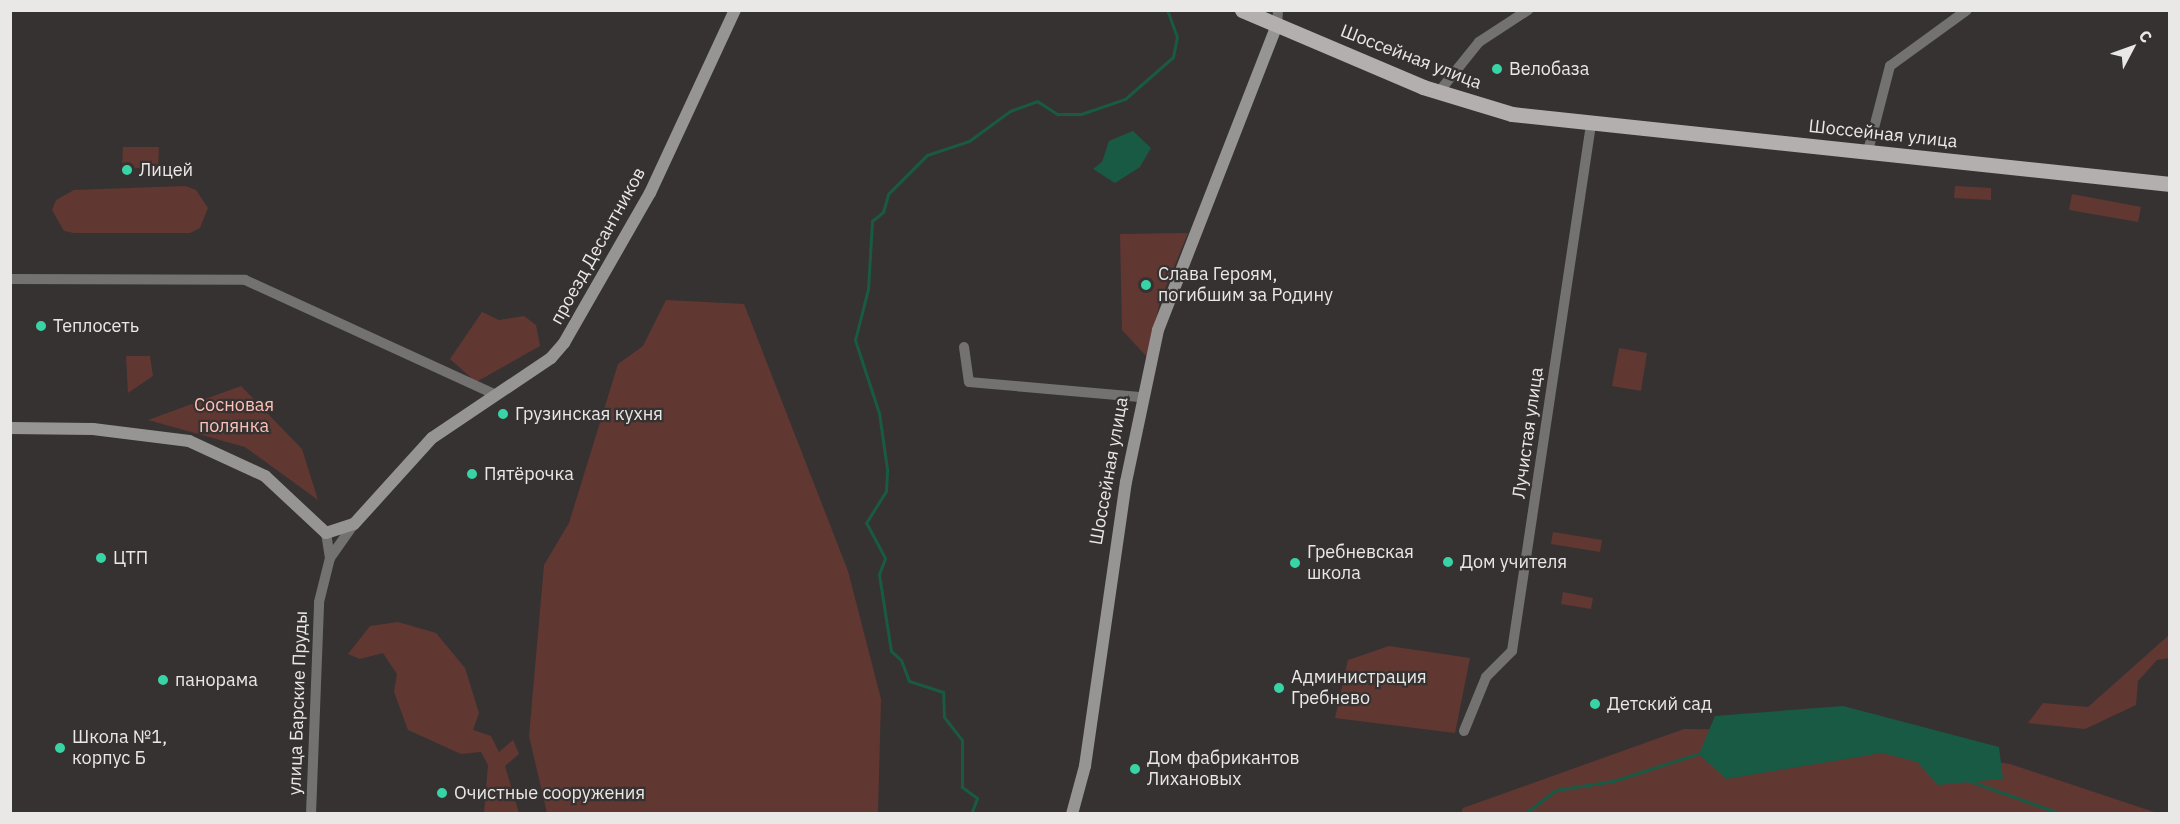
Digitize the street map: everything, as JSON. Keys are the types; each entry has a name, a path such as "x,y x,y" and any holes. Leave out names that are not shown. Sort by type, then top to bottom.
{"main road":[{"path":"1242,10 1278,18"},
{"name":"Шоссейная улица","path":"1278,18 1438,93 1512,114 2169,184"}],"street":[{"name":"проезд Десантников","path":"354,524 432,438 494,394 551,358 574,329 650,193 735,10"},
{"path":"1438,93 1479,42 1527,10"},
{"path":"1868,151 1890,66 1967,10"},
{"name":"Шоссейная улица","path":"1072,813 1085,766 1108,592 1142,397 1171,294 1278,18"},
{"name":"Лучистая улица","path":"1464,731 1486,677 1512,651 1591,124"},
{"path":"10,279 245,280 494,394"},
{"path":"964,347 969,382 1142,397"},
{"path":"10,428 109,430 189,441 265,476 326,533 330,558"},
{"path":"326,533 354,524"},
{"path":"330,558 354,524"},
{"name":"улица Барские Пруды","path":"311,813 313,645 330,558"}],"green space":[{"path":"123,147 159,147 158,168 122,168"},
{"path":"185,186 196,190 208,208 200,228 190,233 74,233 64,231 52,210 56,200 74,190"},
{"path":"1955,186 1991,188 1991,200 1954,198"},
{"path":"2072,194 2141,207 2138,222 2069,210"},
{"path":"1188,233 1160,301 1147,357 1122,330 1120,234"},
{"path":"666,300 744,304 848,571 881,699 878,813 547,813 529,736 544,565 569,523 618,364 643,346"},
{"path":"482,312 499,320 524,316 536,325 540,346 476,382 450,359"},
{"path":"1619,348 1647,353 1641,391 1612,386"},
{"path":"126,356 150,356 153,376 128,393"},
{"name":"Сосновая полянка","path":"241,386 302,449 318,500 245,447 148,420"},
{"path":"1553,532 1602,540 1600,552 1551,544"},
{"path":"1563,592 1593,598 1591,609 1561,604"},
{"path":"398,622 436,633 465,668 479,713 473,730 491,736 499,752 513,740 519,754 505,766 519,813 484,813 488,765 481,752 461,754 408,730 394,692 397,674 383,653 360,659 348,654 370,626"},
{"path":"2169,635 2169,658 2157,660 2138,681 2136,705 2085,729 2028,723 2043,703 2088,707"},
{"path":"1389,646 1470,658 1455,733 1335,718 1348,660"},
{"path":"1684,729 1779,730 2010,764 2157,813 1461,814 1463,808"}],"shaded area":[{"path":"1133,131 1151,148 1140,167 1115,183 1093,169 1102,162 1109,141"},
{"path":"1843,706 1999,747 2003,779 1938,785 1917,762 1882,753 1726,779 1699,754 1715,716"}],"waterway":[{"path":"971,814 977,798 962,787 962,740 944,717 943,692 909,681 901,660 891,651 879,574 885,558 866,523 886,491 887,469 879,413 855,340 868,289 872,221 883,212 888,194 927,155 969,141 1010,111 1037,101 1057,114 1081,114 1125,99 1173,57 1177,37 1167,10"},
{"path":"1524,814 1556,790 1613,781 1700,753"},
{"path":"1967,780 2062,814"}],"place":[{"name":"Велобаза","path":"1497,69"},
{"name":"Лицей","path":"127,170"},
{"name":"Слава Героям, погибшим за Родину","path":"1146,285"},
{"name":"Теплосеть","path":"41,326"},
{"name":"Грузинская кухня","path":"503,414"},
{"name":"Пятёрочка","path":"472,474"},
{"name":"ЦТП","path":"101,558"},
{"name":"Дом учителя","path":"1448,562"},
{"name":"Гребневская школа","path":"1295,563"},
{"name":"панорама","path":"163,680"},
{"name":"Администрация Гребнево","path":"1279,688"},
{"name":"Детский сад","path":"1595,704"},
{"name":"Школа №1, корпус Б","path":"60,748"},
{"name":"Дом фабрикантов Лихановых","path":"1135,769"},
{"name":"Очистные сооружения","path":"442,793"}]}
